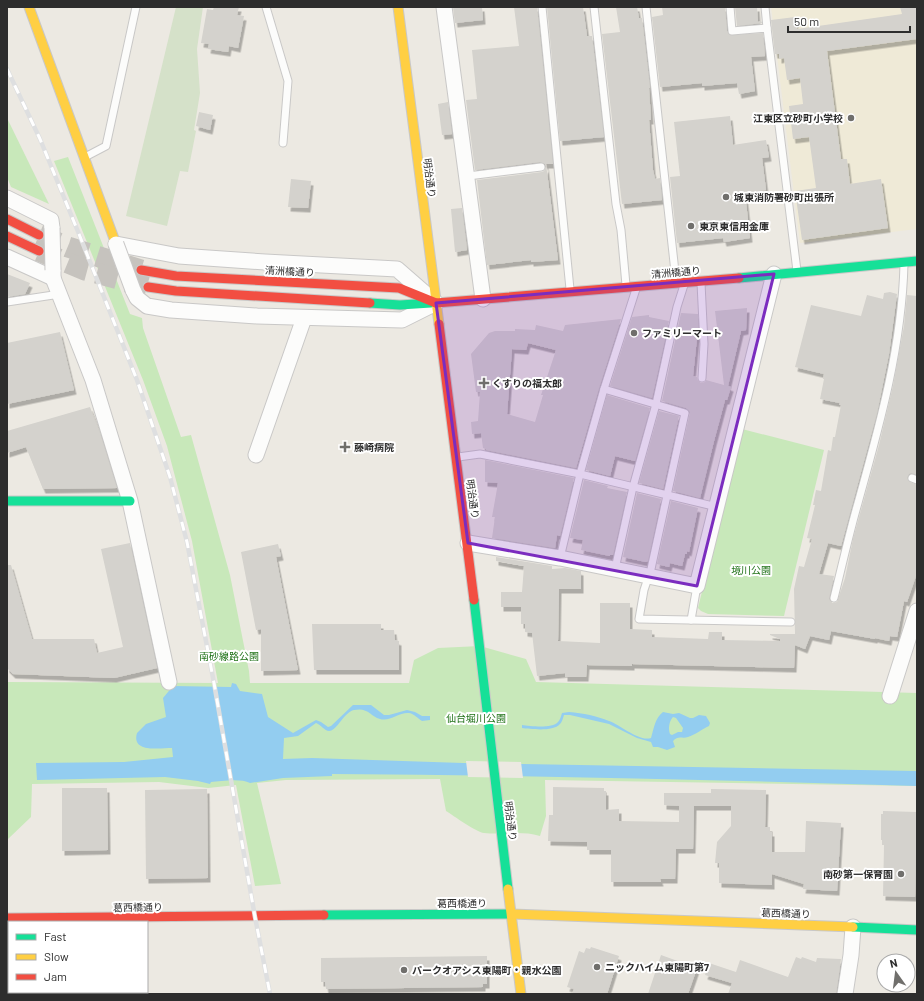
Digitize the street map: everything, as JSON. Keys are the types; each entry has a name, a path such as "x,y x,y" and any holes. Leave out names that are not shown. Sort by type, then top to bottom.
{"main road":[{"path":"29,7 116,244"},
{"name":"明治通り","path":"398,7 468,543 498,810 521,994"},
{"path":"7,219 46,232"},
{"path":"7,236 39,251"},
{"name":"清洲橋通り","path":"148,287 176,291 400,305 626,288 798,273 917,260"},
{"name":"清洲橋通り","path":"141,270 176,276 399,288 436,303"},
{"path":"7,501 130,501"},
{"name":"葛西橋通り","path":"7,918 101,920 512,914 917,930"}],"street":[{"path":"444,7 468,176 483,299"},
{"path":"7,198 51,220 46,232 53,274 93,380 130,501 169,682"},
{"path":"116,244 179,256 397,269 436,303 402,320 242,315 171,310 147,306 136,298 116,244"},
{"path":"7,257 53,274"},
{"path":"468,543 560,558 697,586 774,274"},
{"path":"256,455 304,318"},
{"path":"890,696 917,611"},
{"path":"845,994 851,955 853,927"}],"lane":[{"path":"84,157 106,146 136,7"},
{"path":"266,7 288,80 283,143"},
{"path":"542,7 570,292"},
{"path":"594,7 616,204 621,230 626,288"},
{"path":"614,569 633,487 656,404 677,308 680,283 646,7"},
{"path":"730,7 732,31 767,28"},
{"path":"765,7 798,273"},
{"path":"468,176 541,167"},
{"path":"834,598 879,429 894,358 904,286 904,262"},
{"path":"701,281 704,344 702,378"},
{"path":"560,558 580,474 604,389 636,287"},
{"path":"7,302 60,294"},
{"path":"604,389 685,413 650,576 644,590 639,619 792,622"},
{"path":"456,457 480,454 580,474 717,507"},
{"path":"691,620 697,586"}],"highlighted area":[{"path":"774,274 697,586 468,543 436,303"}],"shaded area":[{"name":"江東区立砂町小学校","path":"771,7 917,7 917,229 800,243"}],"green space":[{"path":"176,7 203,7 197,49 200,93 194,130 196,131 188,172 180,171 167,226 126,216"},
{"path":"7,118 49,204 11,187 7,177"},
{"name":"仙台堀川公園","path":"68,157 130,314 142,318 143,328 181,437 191,435 230,575 249,671 250,683 409,683 414,660 438,648 480,646 526,659 536,682 917,693 917,786 545,780 546,816 540,836 526,833 484,833 471,827 446,811 440,779 286,780 257,783 281,884 255,886 236,785 208,788 159,782 32,784 31,817 7,839 7,682 218,683 192,541 167,446 143,380 54,161"},
{"name":"境川公園","path":"742,429 824,450 784,616 708,614 698,608"}],"water":[{"path":"232,683 236,684 240,691 262,694 268,717 293,733 316,720 328,727 331,726 353,705 371,705 384,715 407,710 422,716 430,716 430,720 422,721 413,714 405,713 384,720 377,718 363,710 359,709 350,711 332,730 327,731 316,723 298,736 284,738 283,759 312,758 463,763 917,771 917,786 478,775 332,774 332,776 283,778 250,783 246,781 231,780 211,782 210,784 165,777 37,780 36,763 124,762 173,757 172,748 154,749 142,747 138,744 136,739 137,733 146,724 166,717 163,698 173,686 231,687"},
{"path":"574,712 600,718 614,723 641,738 646,739 651,738 656,720 663,712 673,714 679,713 690,718 699,715 706,716 710,723 709,726 691,736 675,739 673,741 675,747 667,750 653,747 651,742 637,738 609,724 570,715 564,715 562,721 557,727 547,729 522,728 522,725 551,726 558,722 562,713","holes":["673,717 676,718 683,728 682,732 672,735 669,732 669,727"]}],"pier":[{"path":"466,761 521,762 523,778 468,777"}],"building":[{"path":"214,7 239,7 237,15 244,16 238,48 229,46 228,52 208,49 209,44 201,43 207,9 213,10"},
{"path":"453,7 482,7 483,20 455,23"},
{"path":"514,7 537,7 553,164 546,164 558,260 531,262 531,260 487,265 477,180 542,172 546,167 545,164 540,162 475,170 466,100 477,99 472,50 519,46"},
{"path":"547,7 583,7 587,36 592,36 604,137 560,141"},
{"path":"616,7 637,7 639,18 642,18 650,88 651,120 649,120 653,170 655,179 660,178 662,200 622,204 602,34 620,32"},
{"path":"662,7 725,7 727,31 730,35 763,33 765,56 751,57 755,91 739,94 737,83 702,86 702,83 660,87 652,17 663,15"},
{"path":"735,7 757,7 758,22 761,21 762,23 737,26"},
{"path":"900,7 917,7 917,39 827,51 841,159 847,159 850,184 881,179 888,228 802,240 795,191 816,188 809,137 793,139 789,106 803,104 800,78 787,80 784,58 779,59 779,54 775,54 771,20 795,17 797,29 902,14"},
{"path":"448,102 452,134 442,135 438,104"},
{"path":"199,112 213,115 210,130 196,126"},
{"path":"730,116 733,145 766,140 769,157 762,158 766,190 745,193 750,238 724,242 723,238 677,243 670,177 680,176 674,122"},
{"path":"291,179 311,181 308,208 288,207"},
{"path":"462,208 467,250 455,252 451,209"},
{"path":"7,274 30,283 25,294 7,297"},
{"path":"890,292 897,294 889,354 877,413 841,546 828,543 819,574 834,576 829,599 832,603 837,602 845,578 853,539 879,445 893,386 904,326 907,295 917,296 917,475 911,473 907,478 910,482 917,485 917,573 907,602 904,601 897,637 890,636 889,641 831,631 829,640 810,636 805,649 795,645 794,668 632,664 632,666 587,665 586,677 565,677 565,673 537,676 532,633 525,632 525,624 521,624 521,607 501,607 501,592 522,592 524,566 496,561 496,557 552,566 552,569 565,568 581,571 581,589 559,589 558,641 600,643 600,603 630,603 630,629 652,630 652,637 708,639 709,632 722,632 722,640 780,641 780,639 770,634 795,634 794,589 799,566 804,567 812,539 807,538 815,505 813,505 816,490 821,491 828,450 831,451 841,405 839,405 840,403 820,399 824,374 795,367 811,305 861,316 867,295 883,299 884,293"},
{"path":"747,308 746,330 741,331 728,386 731,387 727,400 725,400 700,498 673,491 690,412 686,408 662,401 681,313 698,314 699,338 697,338 693,376 697,377 698,381 701,383 705,382 706,380 724,385 715,311"},
{"path":"649,315 649,317 669,321 652,398 610,386 632,317"},
{"path":"621,319 576,468 486,450 483,448 481,433 472,434 471,422 478,421 480,392 476,392 471,354 489,333 495,331 515,331 515,329 535,330 536,325 563,331 565,325","holes":["528,343 556,350 541,395 543,395 535,422 507,414 512,349 526,350"]},
{"path":"60,332 74,390 7,404 7,343"},
{"path":"607,395 650,408 635,461 615,456 610,476 586,470"},
{"path":"90,407 100,433 117,488 43,489 26,447 7,453 7,431"},
{"path":"659,411 679,416 663,489 639,483"},
{"path":"485,460 574,478 560,536 557,535 555,548 492,538 495,517 492,517 498,483 485,482"},
{"path":"584,480 608,486 607,488 627,492 613,555 610,556 581,550 583,540 570,538"},
{"path":"637,493 661,499 648,561 646,562 623,557"},
{"path":"671,501 698,508 689,552 687,551 687,554 685,554 682,566 670,563 669,567 657,564"},
{"path":"130,543 157,668 114,678 13,674 7,668 7,565 11,565 32,639 94,639 97,653 123,647 101,549"},
{"path":"278,544 281,556 276,557 298,670 261,671 261,629 256,630 241,552"},
{"path":"312,624 381,624 381,630 394,630 395,640 399,641 399,670 314,670"},
{"path":"553,787 604,788 604,791 606,791 606,810 619,809 619,821 679,822 679,806 664,805 664,793 711,793 711,789 766,790 765,827 770,827 770,832 772,832 772,852 805,852 806,821 841,823 837,891 803,889 804,884 772,874 772,885 719,883 719,863 715,863 717,842 731,826 731,806 694,806 693,849 676,849 675,879 660,879 661,882 611,882 611,850 587,850 587,842 548,841 549,815 553,815"},
{"path":"62,788 107,788 108,850 62,851"},
{"path":"207,789 208,878 146,879 145,790"},
{"path":"883,811 917,812 915,897 883,896 884,845 882,845 881,840 881,814 883,814"},
{"name":"ニックハイム東陽町第7","path":"591,947 619,956 607,994 572,994 574,989 567,987 579,951 584,953 586,948 590,949"},
{"path":"661,955 697,968 688,994 648,994"},
{"name":"パークオアシス東陽町・親水公園","path":"487,956 487,984 483,984 483,987 326,989 325,982 321,982 321,958"},
{"path":"796,957 801,959 802,957 816,962 817,958 841,959 836,994 728,994 732,983 705,975 709,963 736,972 740,960 788,977"}],"tunnel":[{"path":"39,235 68,247 141,270"},
{"path":"39,251 85,270 148,287"}],"railway":[{"path":"7,69 40,139 79,234 137,380 170,477 187,542 270,994"}],"traffic: fast":[{"path":"739,278 917,261"},
{"path":"370,303 400,305 431,303"},
{"path":"7,501 130,501"},
{"path":"474,600 508,889"},
{"path":"324,915 512,914"},
{"path":"853,927 917,930"}],"traffic: slow":[{"path":"29,7 116,244"},
{"path":"398,7 439,324"},
{"path":"508,889 521,994"},
{"path":"512,914 853,927"}],"traffic: jam":[{"path":"7,219 39,235"},
{"path":"7,236 39,251"},
{"path":"141,270 176,276 399,288 436,303"},
{"path":"436,303 739,278"},
{"path":"148,287 176,291 370,303"},
{"path":"439,324 474,600"},
{"path":"7,918 324,915"}],"place":[{"name":"江東区立砂町小学校","path":"851,118"},
{"name":"城東消防署砂町出張所","path":"726,197"},
{"name":"東京東信用金庫","path":"691,226"},
{"name":"ファミリーマート","path":"634,333"},
{"name":"くすりの福太郎","path":"484,383"},
{"name":"藤崎病院","path":"345,447"},
{"name":"南砂第一保育園","path":"901,874"},
{"name":"ニックハイム東陽町第7","path":"597,967"},
{"name":"パークオアシス東陽町・親水公園","path":"404,970"}],"park label":[{"name":"南砂線路公園","path":"229,656"}]}
